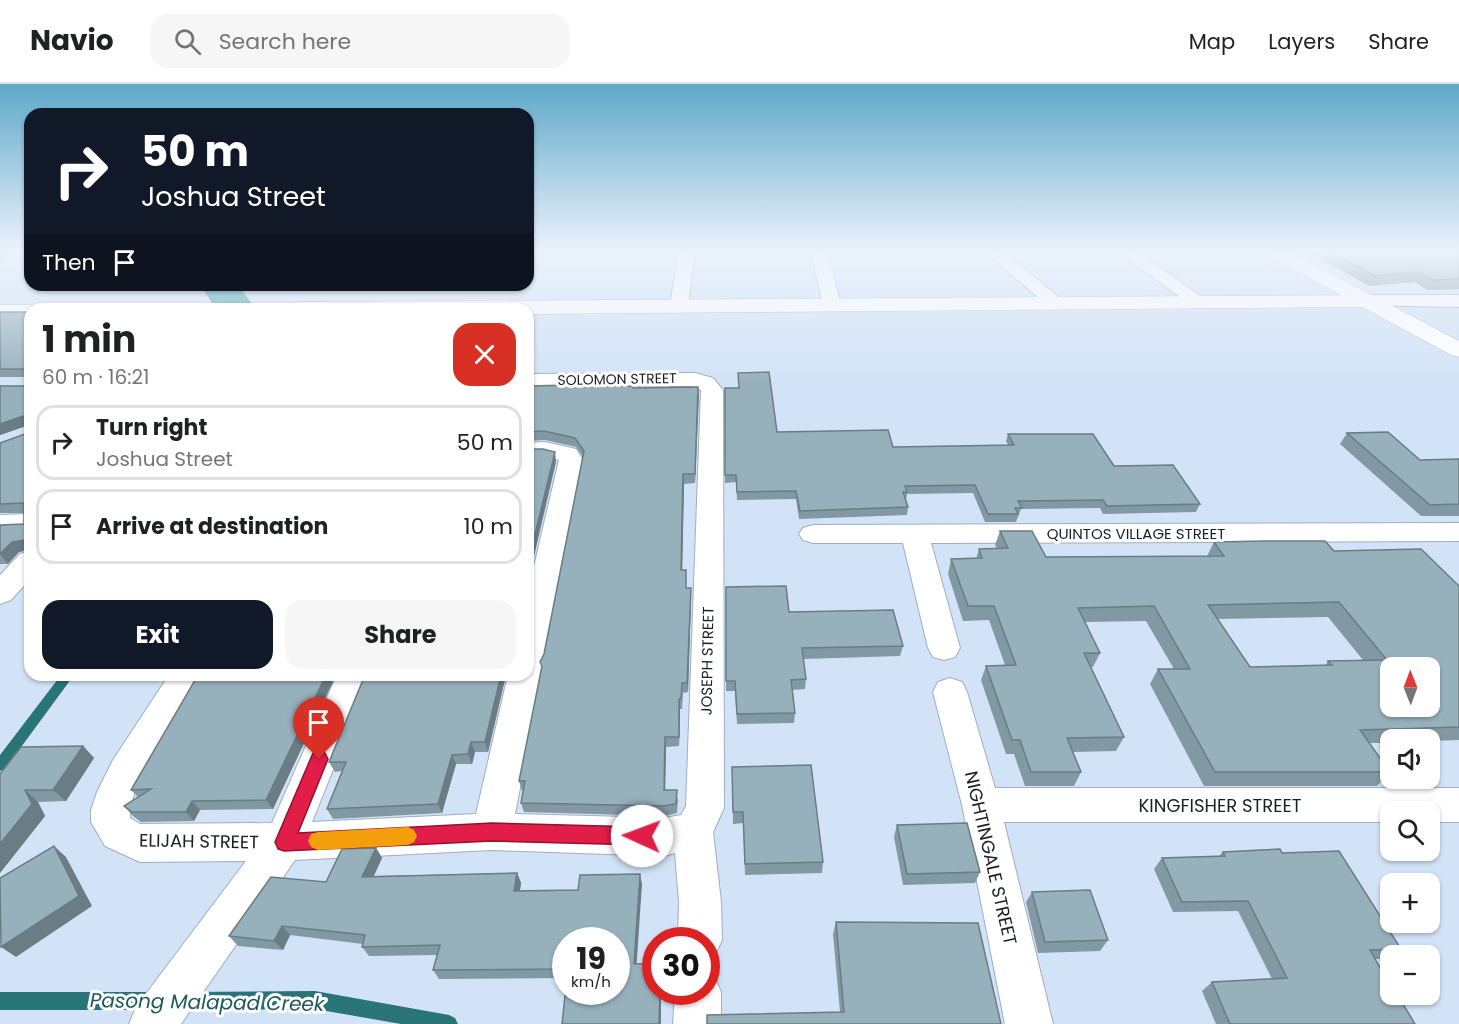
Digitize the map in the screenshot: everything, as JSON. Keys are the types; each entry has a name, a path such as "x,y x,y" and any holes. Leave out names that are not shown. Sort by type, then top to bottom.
{"street":[{"path":"679,306 681,294"},
{"path":"829,294 832,305"},
{"path":"1045,294 1058,304"},
{"path":"1188,294 1201,303"},
{"path":"1353,294 1459,350"},
{"path":"534,307 1459,301"},
{"path":"0,312 24,312"},
{"name":"SOLOMON STREET","path":"534,380 688,379 705,381"},
{"name":"JOSEPH STREET","path":"700,927 700,902 693,831 705,808 712,390 705,381"},
{"path":"534,450 567,454 571,460 534,635"},
{"path":"0,524 24,523"},
{"name":"QUINTOS VILLAGE STREET","path":"813,534 1459,532"},
{"path":"914,533 944,648"},
{"path":"0,593 24,567"},
{"name":"ELIJAH STREET","path":"183,681 121,778 112,800 110,820 118,834 140,843 284,842 492,832 664,837 693,831"},
{"path":"153,1024 284,842 351,681"},
{"path":"492,832 524,681"},
{"name":"NIGHTINGALE STREET","path":"950,692 981,805 1029,1024"},
{"name":"KINGFISHER STREET","path":"981,805 1459,806"},
{"path":"697,1024 698,1005"}],"building":[{"path":"0,312 24,312 24,369 0,369"},
{"path":"769,372 777,432 888,430 893,447 1014,445 1008,434 1093,434 1114,466 1173,465 1200,504 1107,506 1103,500 1018,501 1022,508 1015,508 1018,514 988,514 975,485 905,486 907,492 903,492 908,507 800,511 796,491 737,492 736,475 725,475 725,388 739,388 738,373"},
{"path":"0,386 24,386 24,417 0,424"},
{"path":"534,386 698,387 695,474 683,474 681,570 686,570 686,588 691,588 687,683 682,683 681,699 679,699 679,737 665,737 664,790 677,790 676,804 663,806 521,803 525,781 519,781 542,666 540,662 544,654 584,451 575,438 544,431 534,432"},
{"path":"1388,432 1420,460 1459,459 1459,504 1430,505 1347,433"},
{"path":"24,434 24,503 0,504 0,443"},
{"path":"534,449 555,452 534,538"},
{"path":"24,524 24,540 12,542 0,554 0,525"},
{"path":"1000,531 1032,531 1046,557 1224,556 1214,542 1325,541 1334,551 1421,549 1459,586 1459,727 1360,730 1380,758 1380,772 1215,772 1158,669 1190,669 1154,606 1078,608 1100,653 1084,653 1124,737 1067,738 1081,772 1031,772 1020,740 1012,740 986,666 1016,665 994,606 968,606 951,559 982,558 979,549 1008,548","holes":["1339,602 1385,657 1440,657 1440,717 1380,717 1380,660 1328,661 1332,665 1250,667 1208,605"]},
{"path":"786,586 789,612 893,610 903,646 802,648 806,679 791,680 795,713 737,714 735,681 726,681 726,587"},
{"path":"195,681 323,681 266,800 192,801 186,812 132,812 124,806 151,789 131,790"},
{"path":"363,681 500,681 485,742 471,742 468,754 452,755 438,804 327,809 346,762 329,762"},
{"path":"83,746 53,790 25,790 32,804 0,844 0,774 21,747"},
{"path":"811,765 823,862 745,864 743,812 733,812 732,767"},
{"path":"967,823 980,872 907,874 897,825"},
{"path":"54,846 79,896 1,947 0,878"},
{"path":"376,848 362,877 517,873 514,891 578,890 580,875 640,874 634,964 642,964 642,1005 660,1005 659,1024 562,1024 564,1005 630,1005 630,927 552,927 552,969 433,970 440,945 362,947 365,935 282,926 274,941 229,936 271,877 326,882 342,849"},
{"path":"1280,849 1282,853 1339,851 1380,916 1380,933 1391,933 1398,945 1380,945 1380,950 1370,950 1380,968 1380,1005 1404,1005 1415,1024 1230,1024 1212,982 1287,978 1248,901 1182,902 1162,858 1225,856 1223,852"},
{"path":"1090,890 1108,940 1045,942 1032,892"},
{"path":"836,922 978,923 1001,1024 707,1024 707,1015 844,1012"}],"waterway":[{"name":"Pasong Malapad Creek","path":"225,294 232,303"},
{"name":"Pasong Malapad Creek","path":"0,765 63,681"},
{"name":"Pasong Malapad Creek","path":"184,1001 315,1000 449,1024"},
{"name":"Pasong Malapad Creek","path":"0,1001 154,1001"}],"slow traffic":[{"path":"318,841 408,836"}],"route":[{"path":"319,759 284,842 492,832 642,836"}]}
